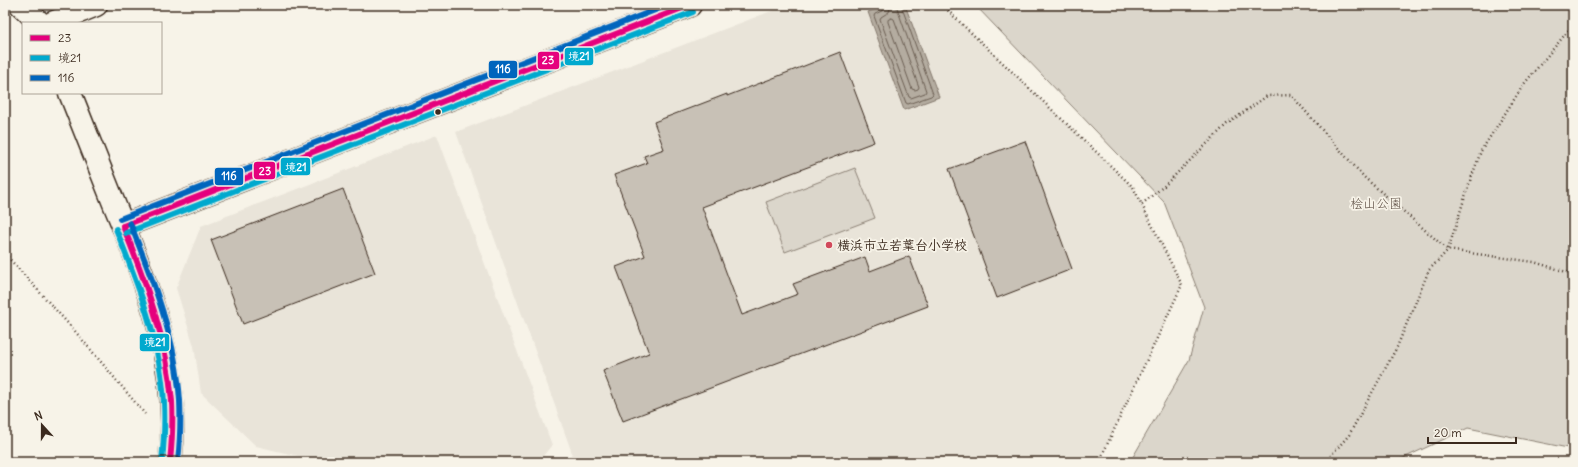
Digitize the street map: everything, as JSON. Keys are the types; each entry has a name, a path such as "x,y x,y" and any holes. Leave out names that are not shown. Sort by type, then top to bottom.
{"street":[{"path":"21,5 39,22"},
{"path":"54,22 96,5"},
{"path":"123,226 690,5"},
{"path":"70,94 144,276 160,327 170,381 173,434 170,462"}],"path":[{"path":"942,5 1134,187 1182,285 1099,462"},
{"path":"1324,462 1349,435 1397,347 1430,270 1448,250 1481,151 1524,84 1573,25"},
{"path":"1142,204 1164,186 1227,124 1267,96 1291,95 1365,178 1448,250 1534,262 1573,274"},
{"path":"5,254 74,330 147,416 173,434"}],"shaded area":[{"name":"横浜市立若葉台小学校","path":"787,5 942,5 1133,187 1182,285 1099,462 566,462 572,453 456,132"},
{"path":"437,135 552,445 538,462 323,462 256,446 201,393 194,346 176,288 201,226"}],"green space":[{"name":"桧山公園","path":"975,5 1573,5 1573,449 1468,428 1395,462 1130,462 1189,360 1204,307 1164,202"},
{"path":"855,168 875,218 785,252 766,202"}],"water":[{"path":"886,5 905,5 939,97 904,110 868,12"}],"building":[{"path":"840,52 874,142 702,207 742,315 798,294 793,284 865,257 870,271 909,256 928,306 623,421 603,371 649,353 616,267 645,256 614,175 647,163 644,156 664,149 654,122 727,94 727,96"},
{"path":"1025,141 1072,269 997,298 949,169"},
{"path":"343,189 375,273 243,324 211,240"}],"transit line":[{"name":"116","path":"120,219 668,5"},
{"name":"23","path":"123,226 690,5"},
{"name":"境21","path":"126,233 693,12"},
{"name":"116","path":"130,223 155,288 174,355 180,401 178,462"},
{"name":"23","path":"123,226 140,268 154,312 165,356 172,401 170,462"},
{"name":"境21","path":"116,229 140,292 158,358 162,381 164,410 162,461"}],"place":[{"name":"横浜市立若葉台小学校","path":"829,245"}]}
